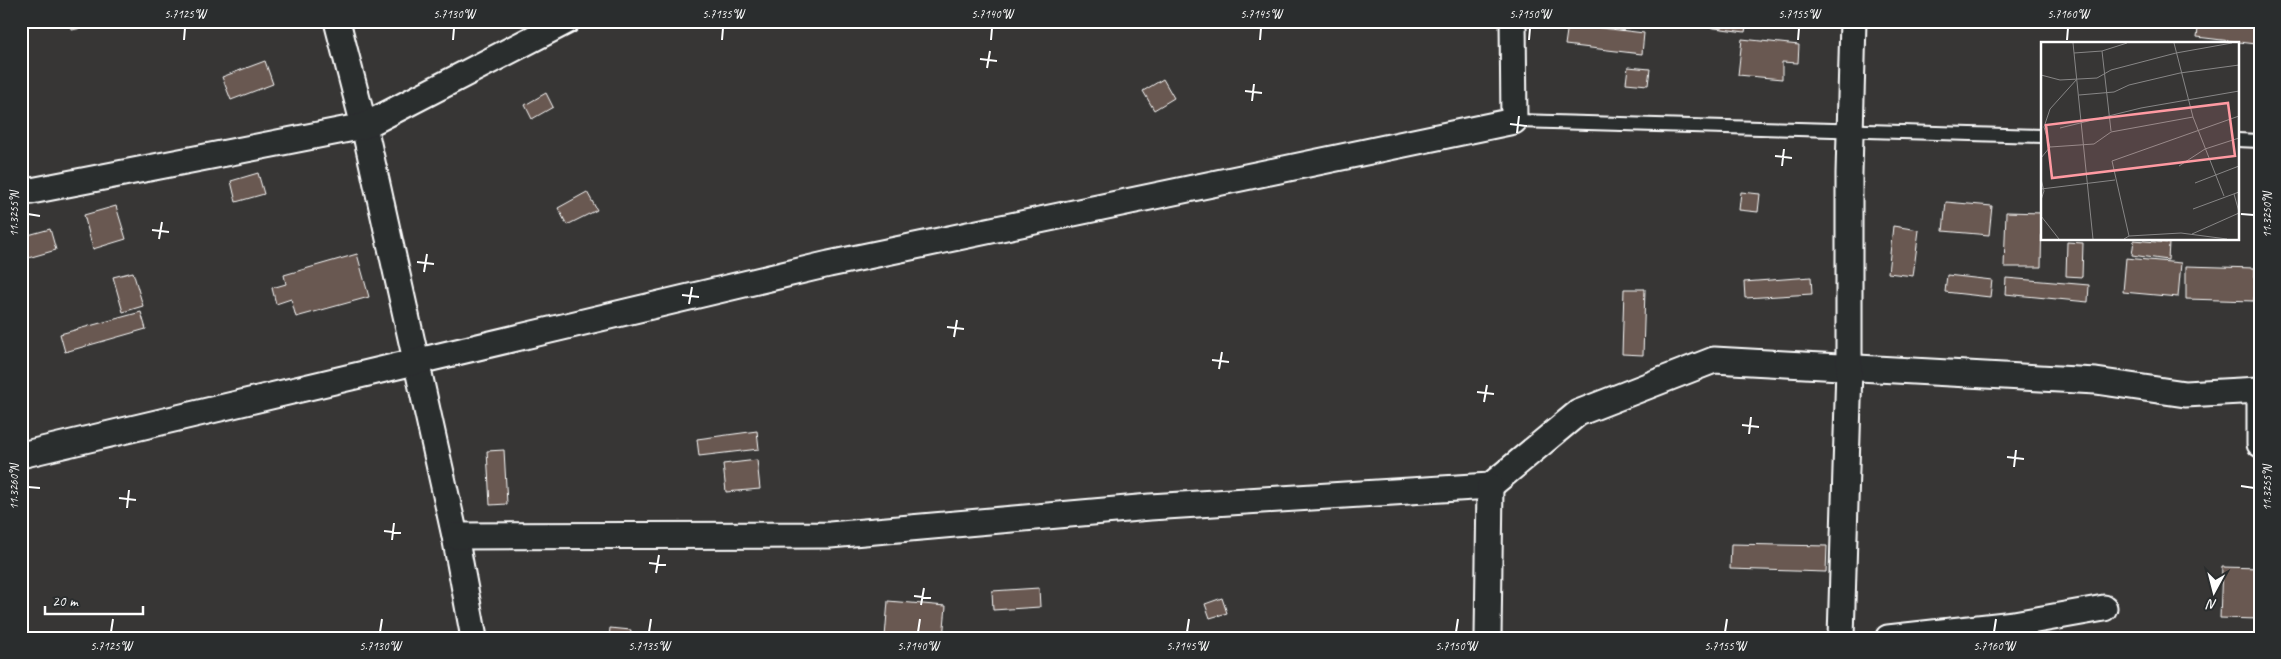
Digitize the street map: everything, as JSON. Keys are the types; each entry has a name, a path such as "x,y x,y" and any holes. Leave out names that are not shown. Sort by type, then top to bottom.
{"street":[{"path":"337,21 364,126 455,536 474,638"},
{"path":"21,193 364,126 567,21"},
{"path":"21,456 829,264 1514,121 1513,21"},
{"path":"1841,638 1849,367 1852,21"},
{"path":"455,536 830,535 1150,508 1490,486 1578,413 1714,360 2096,380 2185,394 2260,390 2260,444"},
{"path":"1488,638 1490,486"},
{"path":"1888,638 2014,624 2104,608"}],"lane":[{"path":"1514,121 2041,136"},
{"path":"2238,140 2260,141"}],"building":[{"path":"70,21 113,21 72,30"},
{"path":"1661,21 1747,21 1745,32"},
{"path":"2199,21 2258,21 2255,44 2197,37"},
{"path":"1568,24 1644,33 1642,54 1565,45"},
{"path":"1742,39 1799,45 1798,63 1782,62 1782,79 1738,75"},
{"path":"265,61 273,84 231,100 222,77"},
{"path":"1628,67 1650,69 1648,85 1626,83"},
{"path":"1163,79 1174,98 1154,110 1143,91"},
{"path":"546,93 553,107 532,119 525,105"},
{"path":"258,173 264,194 236,202 231,181"},
{"path":"587,192 597,210 567,225 558,208"},
{"path":"1741,192 1760,194 1758,212 1739,210"},
{"path":"1946,202 1992,206 1989,235 1943,231"},
{"path":"116,206 126,239 93,249 84,215"},
{"path":"2006,212 2041,213 2041,267 2004,267"},
{"path":"1893,226 1919,230 1913,276 1888,273"},
{"path":"50,229 56,250 21,260 21,237"},
{"path":"2134,240 2169,243 2168,260 2132,255"},
{"path":"2067,242 2083,243 2082,277 2066,276"},
{"path":"357,254 369,297 296,317 291,299 276,304 272,288 286,284 284,275"},
{"path":"2126,258 2181,263 2178,297 2123,292"},
{"path":"2186,266 2255,268 2254,301 2186,299"},
{"path":"133,272 143,306 123,312 113,277"},
{"path":"1947,275 1992,280 1990,297 1945,292"},
{"path":"1811,277 1812,294 1745,298 1744,282"},
{"path":"2006,278 2089,285 2088,302 2005,294"},
{"path":"1624,289 1645,289 1643,355 1622,354"},
{"path":"141,312 146,329 65,352 60,334"},
{"path":"757,431 759,449 699,456 697,439"},
{"path":"504,450 507,504 490,505 487,451"},
{"path":"757,460 760,489 726,492 723,464"},
{"path":"1731,544 1827,546 1826,572 1730,569"},
{"path":"2222,567 2260,568 2260,619 2220,618"},
{"path":"1039,588 1040,607 993,610 992,591"},
{"path":"1222,598 1227,613 1210,618 1205,604"},
{"path":"888,601 946,606 943,638 885,637"},
{"path":"610,628 631,630 630,638 609,638"}]}
